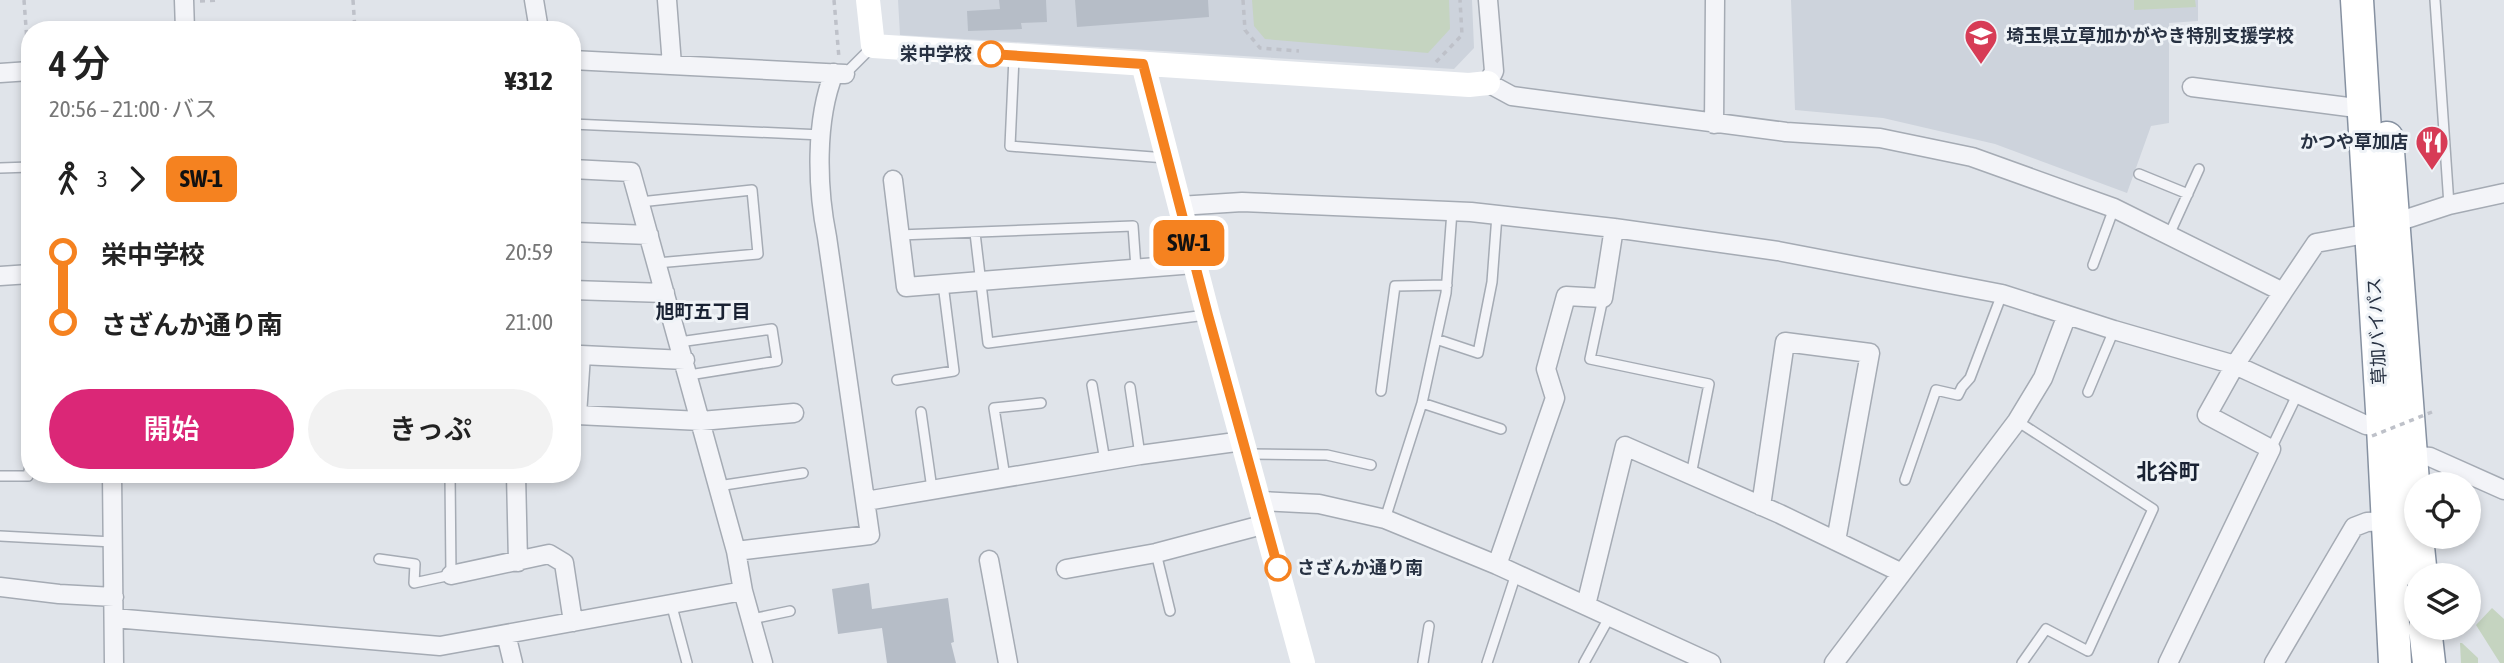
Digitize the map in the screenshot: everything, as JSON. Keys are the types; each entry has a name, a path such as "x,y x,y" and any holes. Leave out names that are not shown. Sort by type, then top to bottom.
{"highway":[{"name":"草加バイパス","path":"2357,0 2364,109 2382,228 2411,472"},
{"name":"草加バイパス","path":"2377,0 2382,228 2377,432 2388,521 2395,663"},
{"path":"2426,640 2429,663"}],"street":[{"path":"184,0 185,21"},
{"path":"534,0 538,21"},
{"path":"667,0 672,65"},
{"path":"868,0 873,46 1469,85 1488,83 1512,96 1714,124 1880,138 1972,157 2113,208 2283,292"},
{"path":"1488,0 1494,71 1488,83"},
{"path":"1714,124 1715,0"},
{"path":"581,60 840,74"},
{"path":"1143,64 1194,264 1303,663"},
{"path":"0,74 21,73"},
{"path":"736,551 870,535 820,202 825,95 840,74"},
{"path":"2192,87 2364,109"},
{"path":"581,169 631,172 687,368 763,663"},
{"path":"892,180 906,287 1194,264"},
{"path":"2168,663 2271,449 2207,415 2235,365 2316,243 2382,228 2449,205 2500,198"},
{"path":"1179,206 1242,202 1452,211 1614,228 1779,251 2002,294 2235,365 2377,432"},
{"path":"1497,565 1555,398 1546,369 1566,296 1603,298 1614,228"},
{"path":"581,232 649,235"},
{"path":"0,276 21,275"},
{"path":"581,290 666,293"},
{"path":"1833,663 2017,421 2043,378 2067,315"},
{"path":"1761,506 1785,342 1870,353 1836,541"},
{"path":"581,355 687,368"},
{"path":"581,415 701,421 794,413"},
{"path":"1586,605 1625,446 1761,506 1902,573"},
{"path":"866,501 1140,455 1245,448"},
{"path":"2409,455 2430,457 2502,484"},
{"path":"112,483 114,663"},
{"path":"516,483 518,562"},
{"path":"1066,569 1156,552 1263,512 1319,504 1385,519 1516,573 1610,616 1681,657 1711,663"},
{"path":"2274,663 2354,527 2367,522 2388,521"},
{"path":"451,575 549,554 564,562 573,622"},
{"path":"989,560 1008,663"},
{"path":"0,587 114,597"},
{"path":"114,618 440,646 743,591"},
{"path":"506,634 513,663"}],"lane":[{"path":"2435,0 2449,205"},
{"path":"840,74 873,46"},
{"path":"1014,55 1010,146 1167,158"},
{"path":"581,124 822,135"},
{"path":"0,168 21,167"},
{"path":"2169,235 2199,169"},
{"path":"2139,174 2188,194"},
{"path":"640,202 752,190 758,254 657,263"},
{"path":"2093,265 2113,208"},
{"path":"1385,519 1422,404 1447,285 1452,211"},
{"path":"1436,339 1478,353 1492,282 1497,215"},
{"path":"900,235 1133,226 1136,268"},
{"path":"975,233 988,343 1208,315"},
{"path":"897,380 954,371 943,284"},
{"path":"1381,391 1395,286 1447,285"},
{"path":"1906,480 1936,390 1958,395 1970,378 2002,294"},
{"path":"1603,298 1590,359 1709,384 1691,475"},
{"path":"679,342 772,329 777,360 687,368"},
{"path":"2088,392 2114,330"},
{"path":"1092,385 1105,461"},
{"path":"1130,387 1140,455"},
{"path":"2271,449 2298,393"},
{"path":"1005,477 995,408 1041,403"},
{"path":"1422,404 1502,429"},
{"path":"921,412 932,489"},
{"path":"2017,421 2153,509 2088,651 2046,629 2022,663"},
{"path":"1245,448 1328,455 1371,465"},
{"path":"718,486 803,473"},
{"path":"0,476 21,476"},
{"path":"379,559 415,564 414,583 451,575 450,483"},
{"path":"0,536 113,542"},
{"path":"1156,552 1170,611"},
{"path":"1487,663 1516,573"},
{"path":"671,603 687,663"},
{"path":"752,619 790,611"},
{"path":"1584,663 1610,616"},
{"path":"1423,663 1429,626"}],"path":[{"path":"24,0 25,21"},
{"path":"353,0 354,21"},
{"path":"834,0 840,74"},
{"path":"1244,0 1245,30 1261,48 1301,51"},
{"path":"1424,61 1437,62 1462,35 1460,0"},
{"path":"2377,432 2432,411"}],"shaded area":[{"path":"898,0 1472,0 1474,48 1454,69 900,35"},
{"name":"埼玉県立草加かがやき特別支援学校","path":"1791,0 2198,0 2198,21 2169,23 2169,123 2151,126 2127,193 1995,144 1883,118 1795,110"}],"green space":[{"path":"1252,0 1449,0 1450,29 1428,53 1265,39 1254,26"},
{"path":"2134,0 2195,0 2196,7 2134,10"},
{"path":"2492,608 2504,619 2504,663 2500,663 2481,633 2481,620"},
{"path":"2460,643 2478,658 2478,663 2461,663"}],"building":[{"path":"999,0 1046,0 1047,22 1021,23 1022,29 968,31 967,11 1000,9"},
{"path":"1075,0 1208,0 1209,17 1077,27"},
{"path":"869,583 872,609 948,598 954,642 951,643 956,663 887,663 882,628 838,634 832,589"}],"bus line":[{"name":"SW-1","path":"991,54 1143,64 1208,315 1278,568"}],"place":[{"name":"栄中学校","path":"991,54"},
{"name":"埼玉県立草加かがやき特別支援学校","path":"1981,66"},
{"name":"かつや草加店","path":"2432,172"},
{"name":"さざんか通り南","path":"1278,568"}],"district":[{"name":"旭町五丁目","path":"703,311"},
{"name":"北谷町","path":"2168,472"}]}
